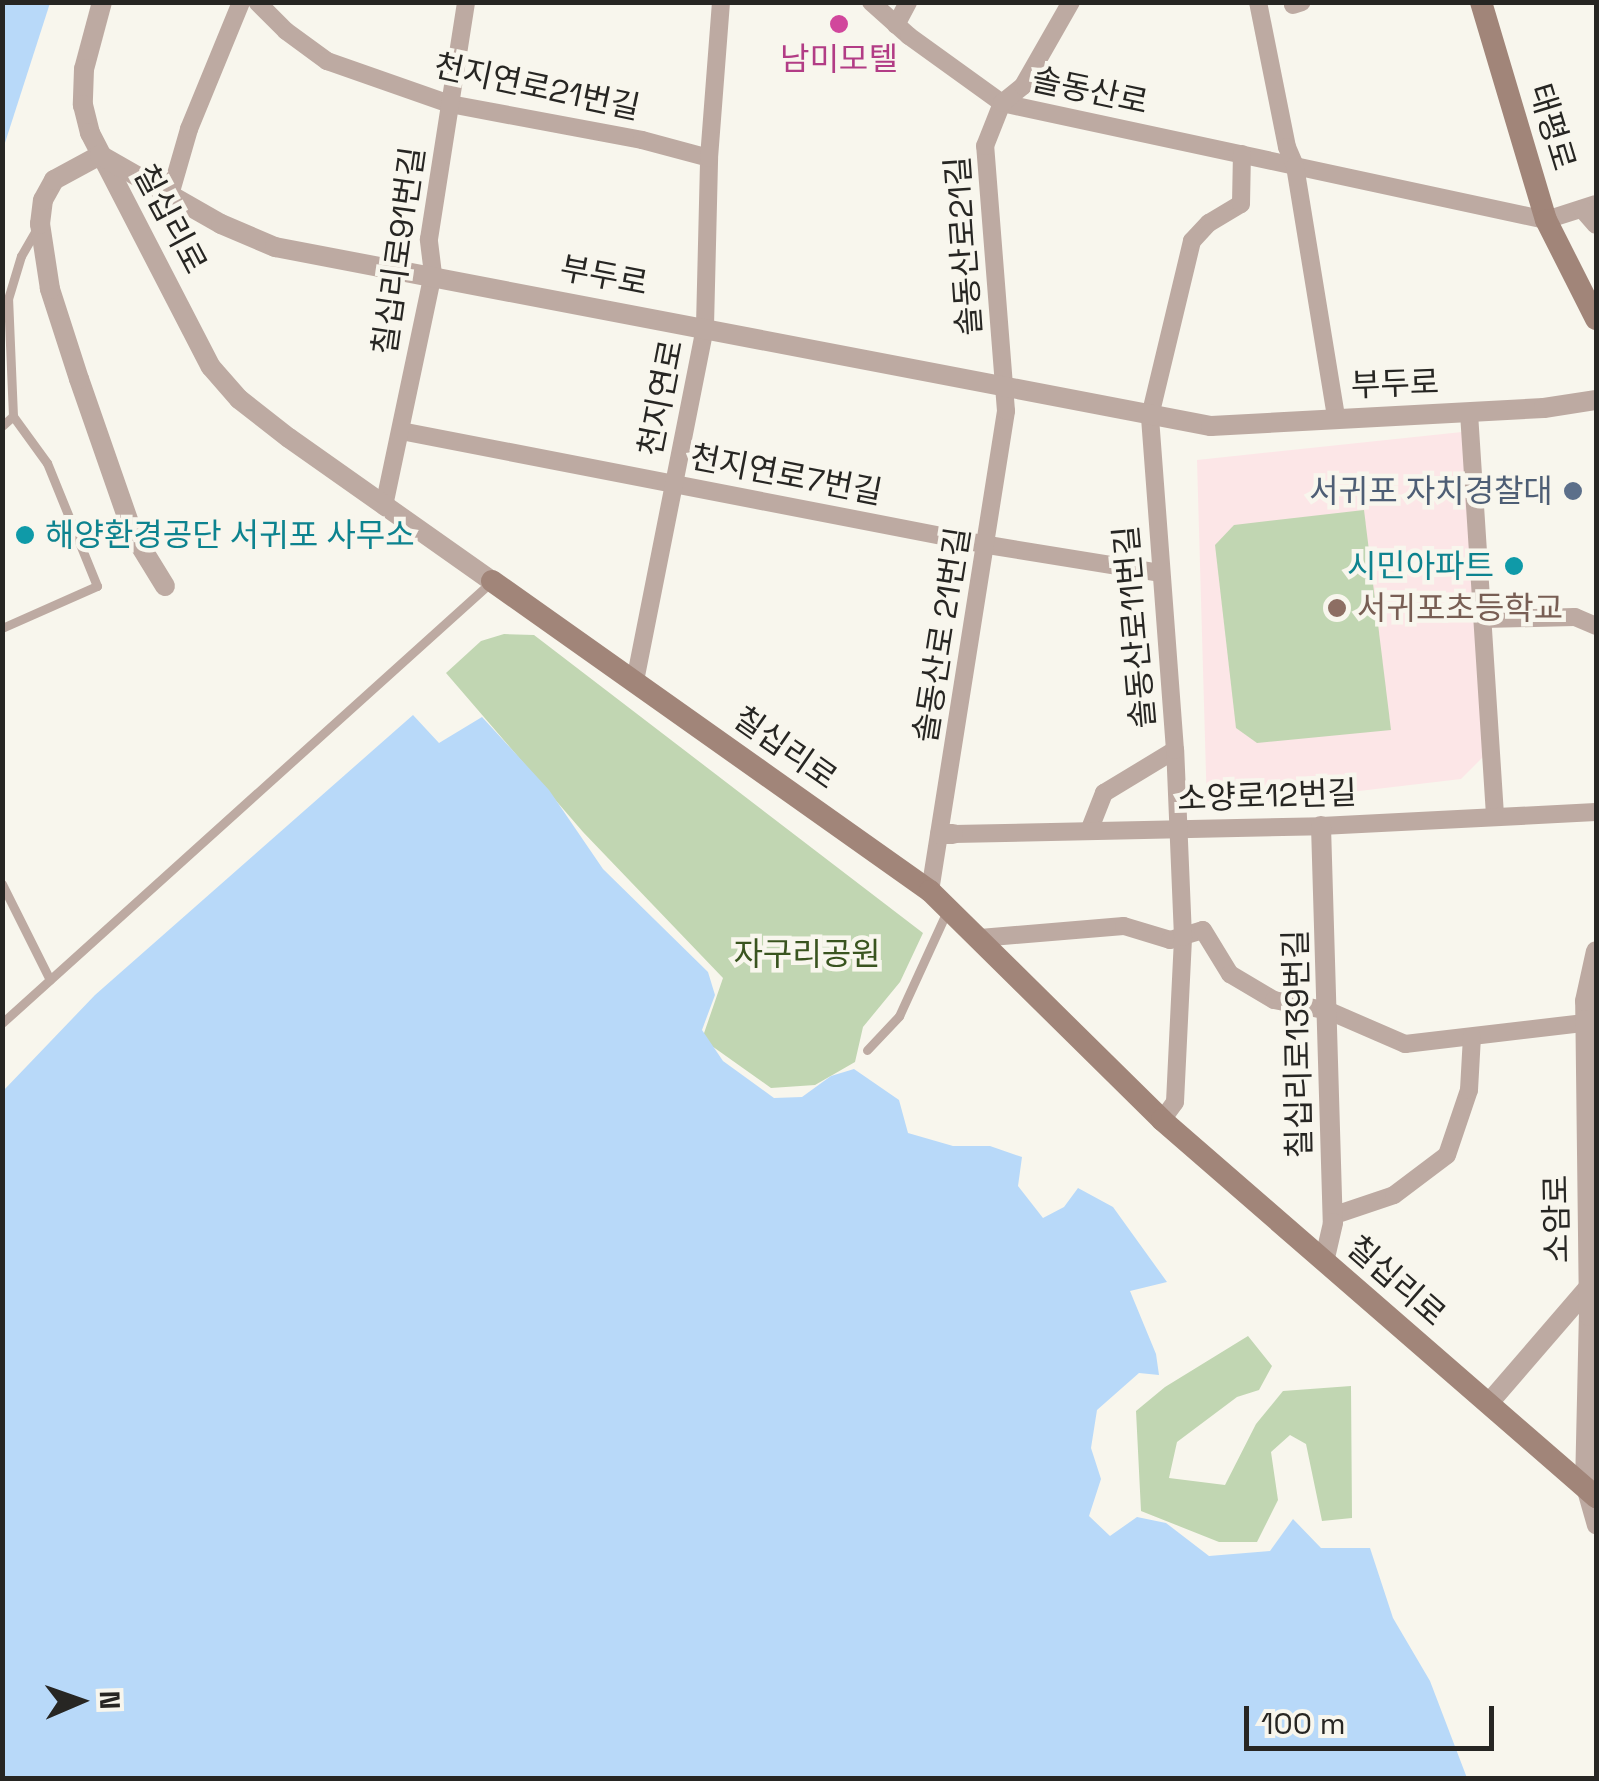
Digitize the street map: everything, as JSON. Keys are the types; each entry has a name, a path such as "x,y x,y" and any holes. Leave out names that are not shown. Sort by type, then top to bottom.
{"main road":[{"name":"태평로","path":"1481,2 1546,220 1596,319"},
{"name":"칠십리로","path":"492,581 930,891 1162,1120 1591,1492"}],"street":[{"name":"칠십리로","path":"102,2 84,69 83,105 100,155 211,368 238,399 492,581"},
{"path":"170,195 190,128 241,2"},
{"name":"천지연로21번길","path":"257,2 286,31 327,61 450,104 642,140 709,158"},
{"name":"칠십리로91번길","path":"384,506 433,274 430,239 466,2"},
{"name":"천지연로","path":"635,681 706,326 709,158 721,2"},
{"name":"솔동산로","path":"871,2 1002,104 1546,220"},
{"path":"896,25 908,2"},
{"name":"솔동산로21길","path":"1006,388 984,146 1002,104 1023,86 1071,2"},
{"path":"1258,2 1287,147 1295,166 1336,416"},
{"name":"솔동산로11번길","path":"1162,1120 1175,1102 1182,938 1175,750 1150,416 1192,241 1209,223 1241,204 1242,154"},
{"name":"부두로","path":"100,155 275,247 706,326 1211,426 1336,416 1469,412 1596,400"},
{"path":"100,155 54,180 43,200 40,224 50,290 79,379 133,534 165,586"},
{"path":"1546,220 1589,207 1596,225"},
{"name":"솔동산로 21번길","path":"930,891 946,834 988,545 1006,388"},
{"path":"1469,412 1495,816"},
{"name":"천지연로7번길","path":"401,431 988,545 1160,573"},
{"path":"1482,619 1574,617 1596,626"},
{"path":"1089,830 1104,793 1175,750"},
{"name":"소양로12번길","path":"946,834 1321,826 1596,812"},
{"name":"칠십리로139번길","path":"1321,826 1332,1216 1324,1261"},
{"path":"980,938 1124,926 1170,940 1203,930 1230,974 1274,1000 1329,1010 1406,1044 1591,1021"},
{"name":"소암로","path":"1591,1492 1591,1021 1596,951"},
{"path":"1332,1216 1394,1194 1447,1155 1469,1090 1472,1036"},
{"path":"1488,1404 1592,1281"},
{"path":"1591,1492 1596,1525"}],"lane":[{"path":"2,628 97,586 47,463 13,416 8,299 20,256 40,224"},
{"path":"2,426 13,416"},
{"path":"2,1023 492,581"},
{"path":"2,884 50,980"},
{"path":"867,1050 899,1016 948,908"}],"shaded area":[{"name":"서귀포초등학교","path":"1462,432 1484,756 1461,779 1207,809 1197,460"}],"green space":[{"path":"1364,510 1391,730 1257,743 1236,728 1215,545 1234,525"},
{"name":"자구리공원","path":"504,634 534,635 923,933 900,982 863,1027 855,1062 815,1085 771,1088 702,1039 723,978 583,832 446,673 481,641"},
{"path":"1248,1336 1272,1366 1259,1390 1237,1397 1177,1442 1169,1478 1225,1485 1256,1424 1283,1391 1351,1386 1352,1518 1322,1521 1306,1444 1290,1435 1271,1452 1278,1500 1257,1542 1219,1542 1141,1511 1136,1411 1165,1387"}],"water":[{"path":"2,3 50,3 3,149"},
{"path":"413,715 439,743 482,717 549,790 603,869 708,972 715,995 702,1030 723,1061 774,1098 802,1097 831,1076 854,1069 899,1100 908,1133 953,1146 990,1146 1022,1157 1018,1186 1043,1218 1064,1207 1078,1188 1113,1207 1167,1282 1130,1291 1156,1354 1159,1375 1139,1373 1097,1410 1091,1448 1101,1479 1089,1516 1110,1536 1137,1517 1166,1523 1209,1556 1270,1551 1293,1519 1321,1548 1370,1548 1393,1618 1430,1681 1467,1778 3,1778 3,1091 95,995"}],"place":[{"name":"남미모텔","path":"839,24"},
{"name":"서귀포 자치경찰대","path":"1573,491"},
{"name":"해양환경공단 서귀포 사무소","path":"25,535"},
{"name":"시민아파트","path":"1514,566"},
{"name":"서귀포초등학교","path":"1337,608"}]}
